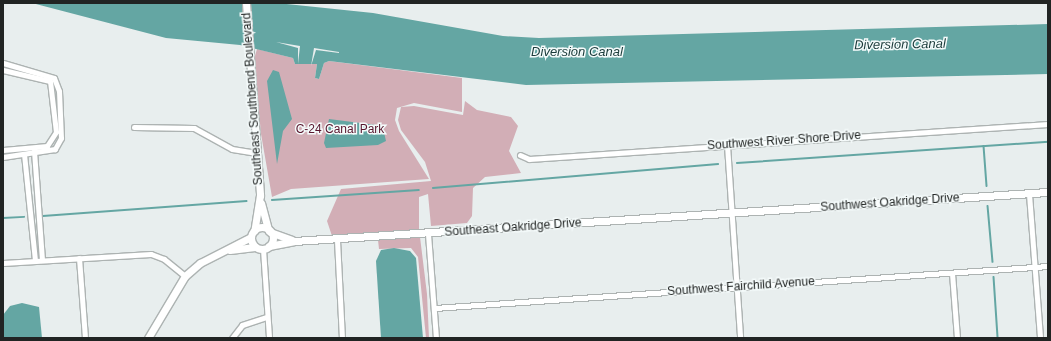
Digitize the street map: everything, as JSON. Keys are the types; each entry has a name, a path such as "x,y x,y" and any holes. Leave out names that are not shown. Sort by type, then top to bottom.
{"street":[{"name":"Southeast Southbend Boulevard","path":"246,3 260,195 269,231 266,247"},
{"path":"3,63 47,77 57,83 57,111 61,138 58,145 34,152 3,157"},
{"path":"3,70 47,77"},
{"name":"Southwest River Shore Drive","path":"520,155 529,159 1048,124"},
{"path":"134,127 194,128 232,150 257,153"},
{"path":"727,145 740,338"},
{"path":"3,150 24,153"},
{"path":"34,152 42,259"},
{"path":"24,153 35,260"},
{"name":"Southwest Oakridge Drive","path":"732,213 1048,192"},
{"path":"1029,194 1040,338"},
{"name":"Southeast Southbend Boulevard","path":"253,234 260,195"},
{"name":"Southeast Oakridge Drive","path":"266,247 294,241 336,240 732,213"},
{"path":"148,338 185,276 200,263 226,251 253,234 269,231"},
{"name":"Southeast Oakridge Drive","path":"269,231 294,241"},
{"path":"32,235 39,234"},
{"path":"253,234 255,247"},
{"path":"428,234 436,338"},
{"path":"336,240 342,338"},
{"path":"226,251 266,247 267,317 269,338"},
{"path":"3,263 42,259 151,254 164,259 185,276"},
{"path":"79,258 85,338"},
{"name":"Southwest Fairchild Avenue","path":"434,308 1048,266"},
{"path":"952,273 957,338"},
{"path":"232,338 242,325 267,317"}],"green space":[{"name":"C-24 Canal Park","path":"257,49 293,58 295,64 317,64 315,78 319,79 324,63 329,61 462,78 462,112 414,103 397,108 395,120 399,131 429,179 291,189 272,197 261,134 254,59"},
{"path":"465,101 477,110 511,117 518,126 509,151 521,173 485,177 473,188 472,216 467,223 431,226 428,194 419,197 419,231 332,236 327,221 341,189 431,181 425,162 401,130 398,120 401,107 414,106 463,115"},
{"path":"420,237 427,294 429,338 426,338 418,257 411,248 379,249 378,240"}],"water":[{"name":"Diversion Canal","path":"32,3 277,3 373,13 503,36 539,38 1048,24 1048,74 526,85 329,61 324,63 319,79 315,78 317,64 295,64 293,58 240,45 166,38"},
{"path":"273,70 279,72 292,119 283,131 277,164 267,81"},
{"path":"329,119 376,125 383,128 386,141 378,145 326,148 324,143"},
{"path":"394,248 410,251 416,258 423,338 381,338 376,261 381,250"},
{"path":"22,303 39,307 42,338 3,338 3,315 10,306"}],"pier":[{"path":"276,42 300,46 298,64 298,48"},
{"path":"314,48 339,53 316,50 311,66"}],"waterway":[{"path":"737,163 1048,142"},
{"path":"984,146 987,186"},
{"path":"433,188 718,164"},
{"path":"272,200 419,190"},
{"path":"43,216 246,201"},
{"path":"988,206 993,262"},
{"path":"3,218 24,217"},
{"path":"994,277 998,338"}]}
